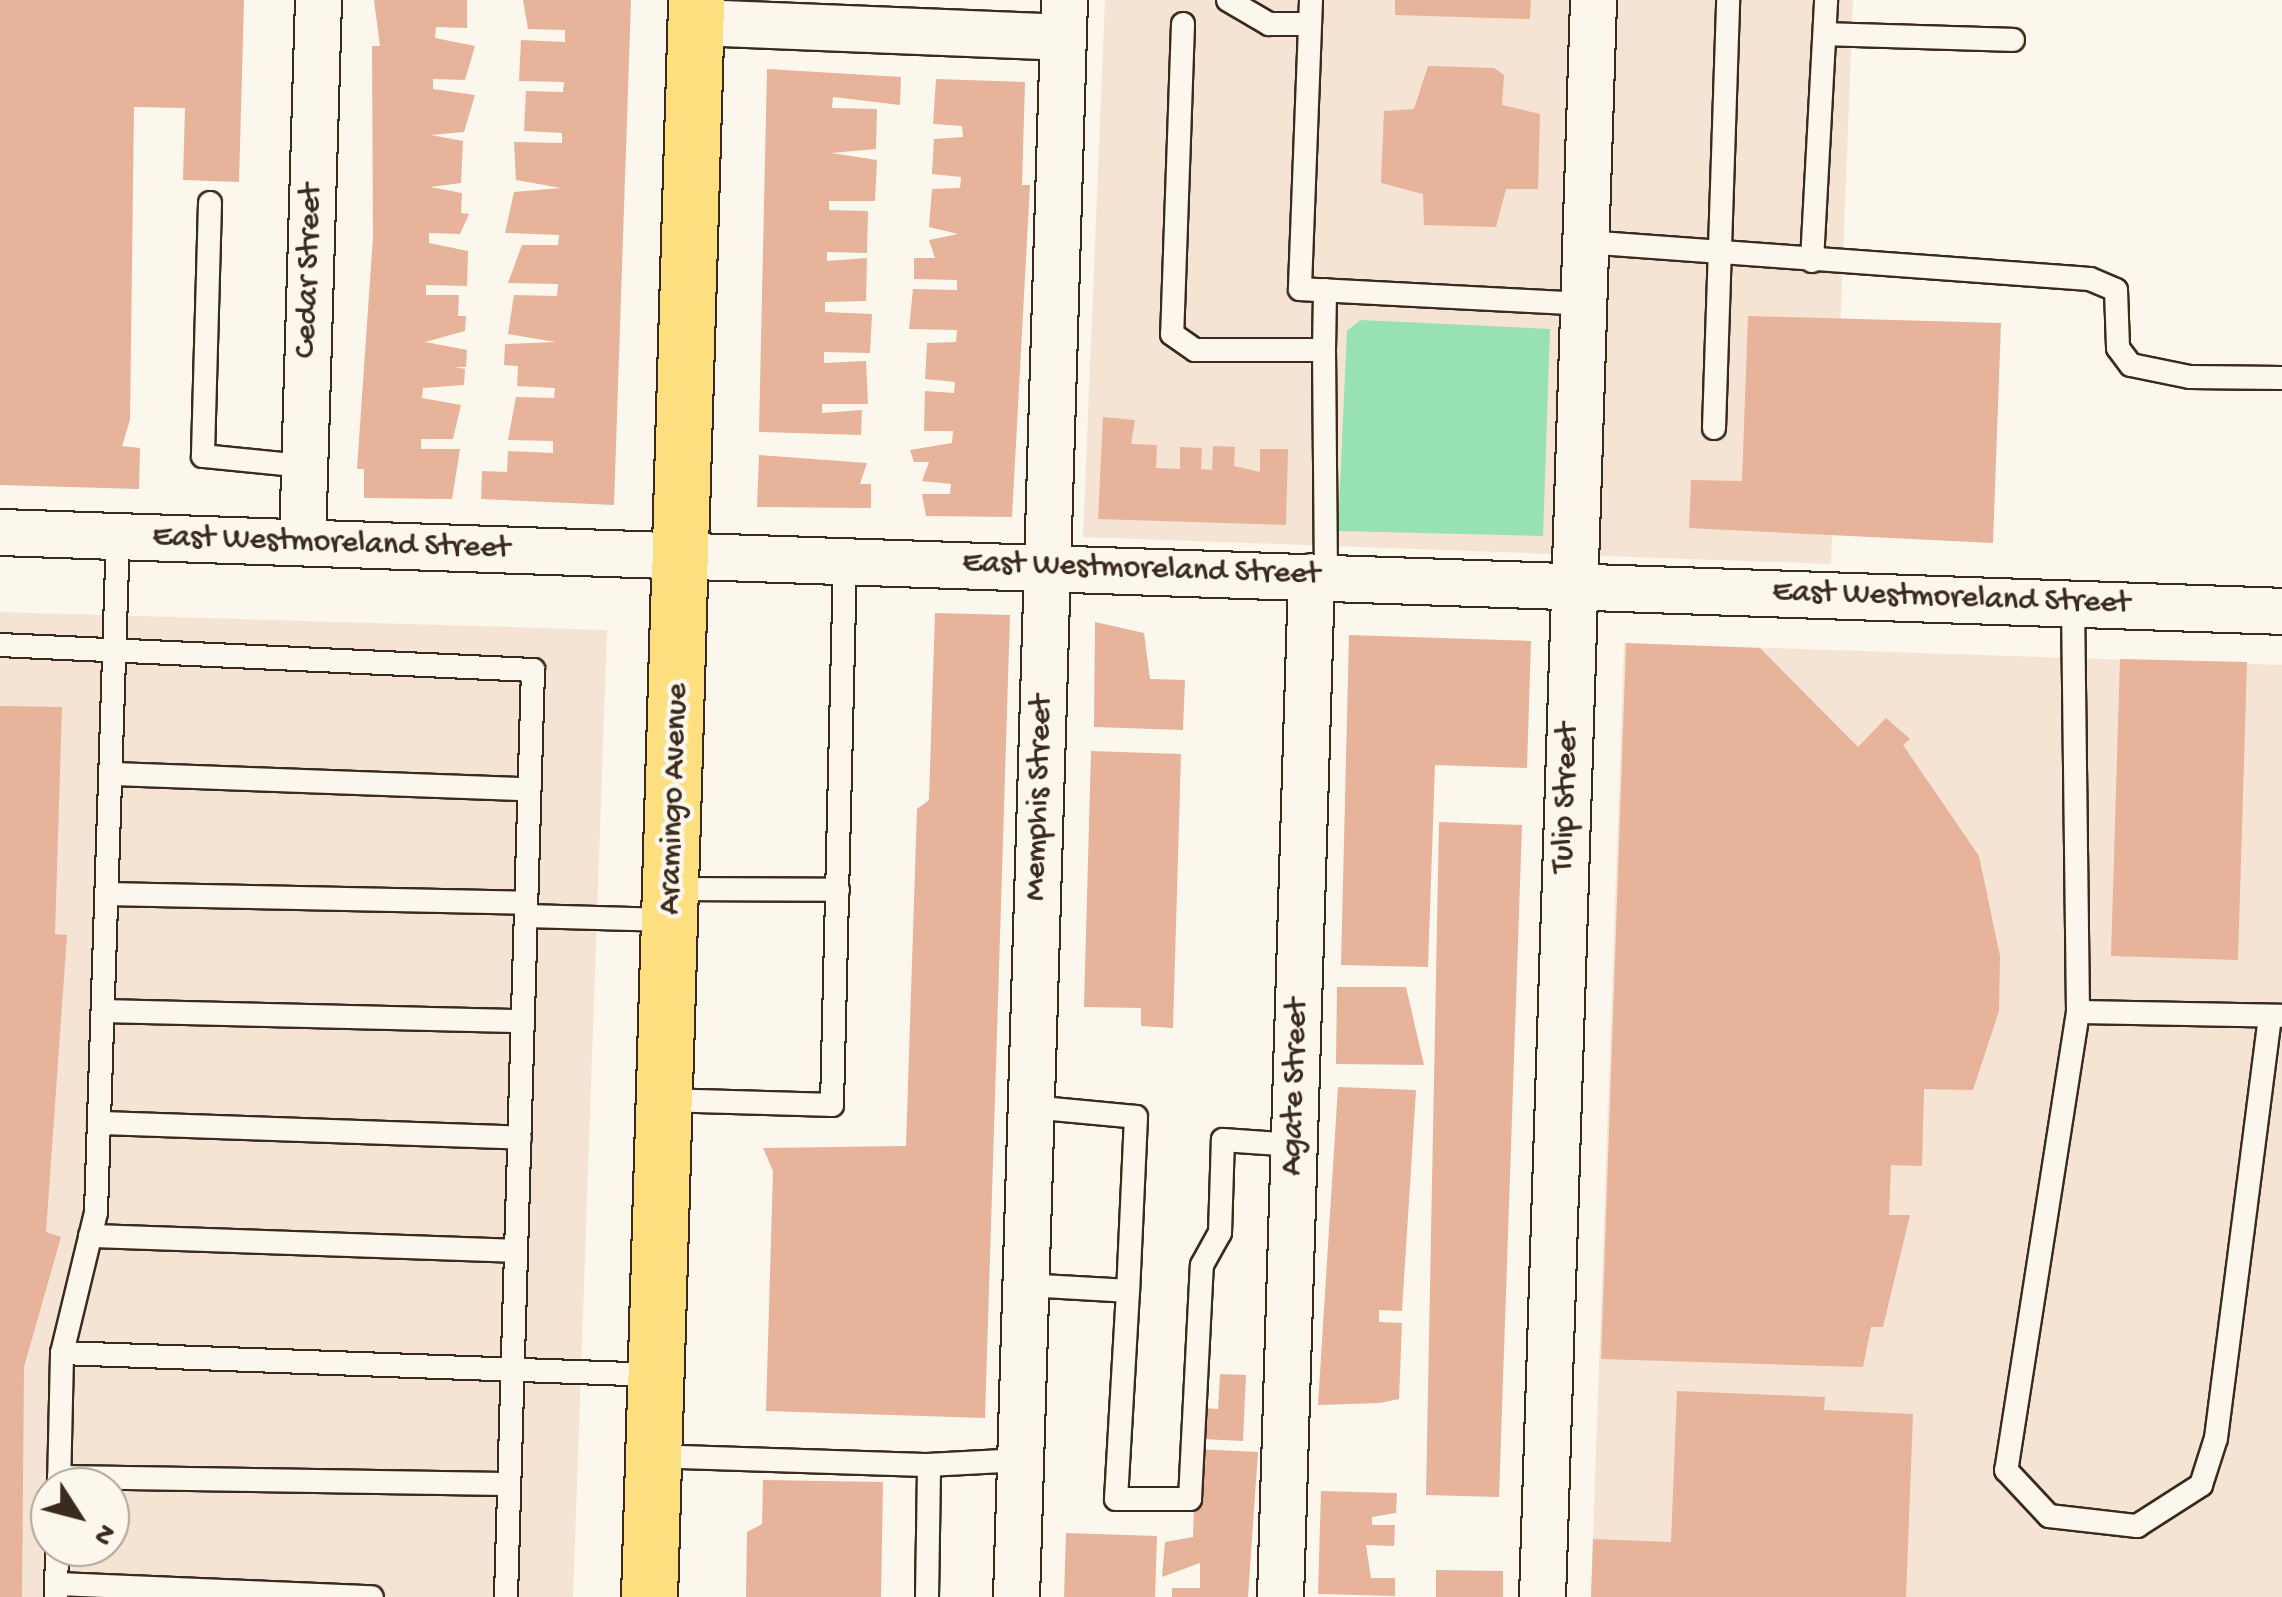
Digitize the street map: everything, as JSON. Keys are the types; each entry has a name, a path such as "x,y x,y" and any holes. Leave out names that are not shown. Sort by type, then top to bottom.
{"main road":[{"name":"Aramingo Avenue","path":"649,1597 683,557 696,11"}],"street":[{"name":"Cedar Street","path":"302,542 318,0"},
{"name":"Tulip Street","path":"1542,1597 1592,0"},
{"path":"696,11 1064,18"},
{"name":"Memphis Street","path":"1016,1597 1064,18"},
{"name":"East Westmoreland Street","path":"0,532 2282,611"},
{"name":"Agate Street","path":"1280,1597 1294,1145 1319,576"}],"lane":[{"path":"1228,0 1269,24 1310,24"},
{"path":"1311,0 1297,237 1300,289 1583,304"},
{"path":"1714,428 1728,0"},
{"path":"1812,261 1826,0"},
{"path":"1184,24 1172,334 1196,350 1324,350"},
{"path":"1825,34 2012,40"},
{"path":"210,203 203,456 304,466"},
{"path":"1585,242 1721,245 1812,261 2106,282 2116,290 2118,348 2131,365 2190,377 2282,378"},
{"path":"1319,576 1326,290"},
{"path":"59,1467 62,1353 90,1236 99,1123 118,536"},
{"path":"665,1100 832,1105 845,561"},
{"path":"2073,604 2078,1012 2006,1470 2050,1516 2137,1526 2201,1485 2216,1438 2276,1016 2078,1012"},
{"path":"0,645 533,670 506,1597"},
{"path":"111,774 529,789"},
{"path":"106,894 526,910 671,904 838,890"},
{"path":"102,1011 523,1021"},
{"path":"1030,1107 1136,1117 1116,1499 1190,1499 1202,1266 1220,1233 1223,1140 1294,1145"},
{"path":"99,1123 520,1138"},
{"path":"90,1236 516,1251"},
{"path":"1025,1286 1128,1290"},
{"path":"62,1353 513,1374 656,1376"},
{"path":"654,1456 930,1465 1020,1460"},
{"path":"927,1597 930,1465"},
{"path":"130,1482 509,1484"},
{"path":"56,1590 372,1597"}],"shaded area":[{"path":"1105,0 1853,0 1831,564 1083,537"},
{"path":"0,612 607,630 573,1597 0,1597"},
{"path":"1624,643 2282,665 2282,1597 1591,1597"}],"green space":[{"path":"1360,320 1550,329 1543,536 1338,531 1347,331"}],"building":[{"path":"0,0 244,0 239,182 183,180 185,108 134,107 130,420 122,446 140,448 139,489 0,485"},
{"path":"374,0 467,0 467,28 436,27 435,38 475,46 465,80 433,79 433,89 475,95 464,132 431,135 463,141 461,183 430,187 462,193 461,213 469,214 460,234 429,233 429,243 468,251 467,286 426,285 426,295 459,295 458,316 466,316 465,331 425,342 467,350 466,367 455,367 465,369 464,385 423,388 422,398 461,405 453,439 421,439 421,449 460,449 452,499 364,498 364,469 357,469 373,237 372,46 380,46"},
{"path":"523,0 631,0 614,505 481,499 482,471 507,472 508,451 553,453 553,441 508,440 516,397 554,398 555,388 517,386 518,366 504,365 505,344 556,342 508,334 514,295 557,296 558,284 508,283 522,245 558,245 559,235 505,233 514,192 561,188 516,180 514,142 562,143 562,133 524,131 526,91 563,92 564,82 519,81 521,40 565,42 565,30 528,29"},
{"path":"1395,0 1531,0 1530,19 1395,15"},
{"path":"1428,66 1494,68 1504,75 1502,105 1540,114 1538,189 1506,189 1496,227 1424,225 1423,194 1381,183 1384,111 1414,109"},
{"path":"767,69 901,77 900,105 833,97 832,108 877,109 876,149 831,153 877,160 875,201 829,201 829,210 868,211 867,253 827,252 827,261 867,258 866,301 825,302 825,312 872,314 870,353 824,352 824,363 866,361 868,404 822,404 822,413 862,410 861,435 759,432"},
{"path":"936,79 1025,82 1022,185 1030,185 1012,517 926,516 922,494 950,494 951,484 922,481 929,462 914,462 910,450 952,443 953,431 924,431 925,391 954,393 955,382 925,379 927,343 956,342 957,330 909,329 913,289 957,290 957,280 914,279 914,258 935,258 929,240 958,234 929,227 932,189 960,188 961,177 932,174 934,139 963,137 962,126 933,124"},
{"path":"1748,316 2001,323 1993,543 1689,528 1691,480 1742,481"},
{"path":"1103,417 1135,420 1131,444 1157,445 1156,468 1180,469 1180,447 1202,448 1201,469 1212,470 1213,446 1235,447 1234,466 1260,472 1260,449 1288,449 1286,525 1098,519"},
{"path":"759,455 867,463 860,484 871,484 871,508 757,507"},
{"path":"935,613 1010,615 985,1418 766,1411 773,1171 763,1148 906,1146 917,809 929,800"},
{"path":"1095,622 1144,633 1150,679 1185,680 1183,730 1094,727"},
{"path":"1349,635 1531,641 1527,768 1435,765 1428,967 1341,965"},
{"path":"1626,643 1760,648 1858,747 1886,718 1910,739 1903,745 1979,856 2000,956 1999,1011 1973,1090 1924,1089 1922,1166 1891,1165 1889,1215 1910,1215 1883,1327 1871,1327 1863,1367 1601,1359"},
{"path":"2120,659 2247,662 2238,960 2111,956"},
{"path":"0,706 62,707 55,934 67,935 46,1232 61,1237 24,1367 22,1597 0,1597"},
{"path":"1091,751 1181,754 1173,1028 1141,1026 1141,1008 1084,1007"},
{"path":"1439,822 1522,825 1499,1497 1426,1495"},
{"path":"1337,987 1406,987 1424,1065 1336,1064"},
{"path":"1338,1087 1416,1090 1402,1311 1379,1310 1379,1322 1402,1323 1399,1399 1380,1403 1318,1405"},
{"path":"1220,1374 1246,1375 1243,1441 1202,1439 1203,1408 1218,1409"},
{"path":"1677,1391 1825,1397 1824,1410 1913,1414 1906,1597 1591,1597 1593,1539 1671,1542"},
{"path":"1196,1449 1258,1452 1248,1597 1172,1597 1172,1588 1200,1588 1200,1563 1162,1577 1165,1542 1193,1537"},
{"path":"763,1480 883,1482 881,1597 746,1597 747,1532 762,1524"},
{"path":"1321,1491 1397,1493 1396,1513 1372,1517 1372,1525 1395,1525 1394,1546 1366,1545 1371,1578 1395,1578 1395,1596 1318,1594"},
{"path":"1066,1533 1157,1536 1155,1597 1064,1597"},
{"path":"1436,1570 1503,1571 1503,1597 1436,1597"}]}
